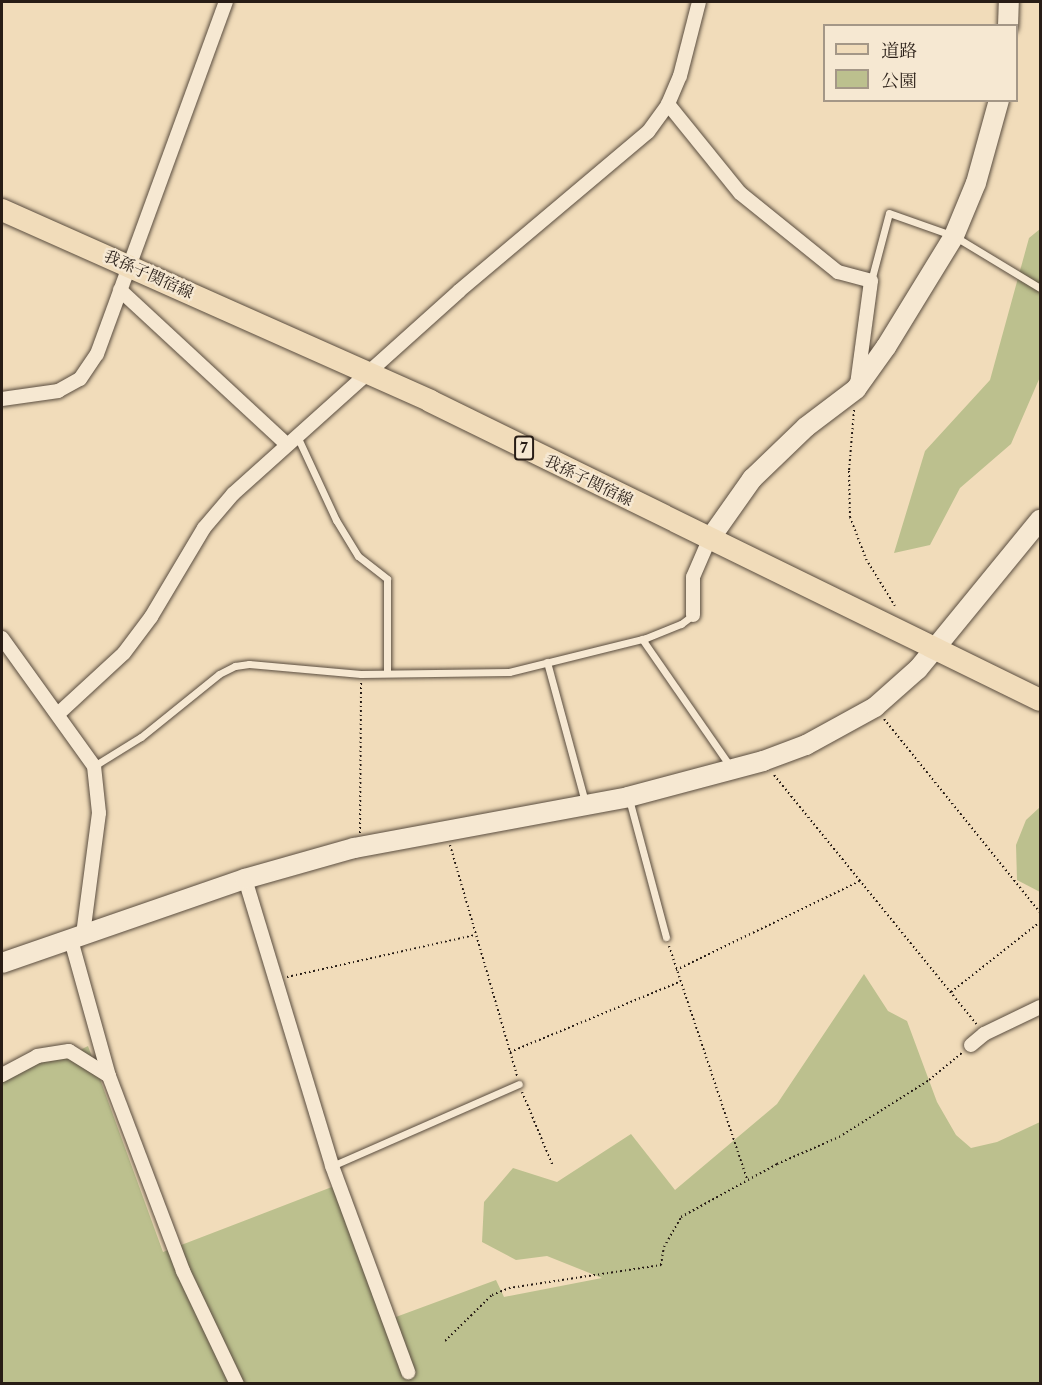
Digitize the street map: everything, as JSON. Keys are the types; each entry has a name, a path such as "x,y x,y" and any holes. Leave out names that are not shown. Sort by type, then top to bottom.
{"main road":[{"name":"我孫子関宿線","path":"2,210 367,372 936,651 1041,700"}],"street":[{"path":"2,399 58,391 80,379 97,354 226,2"},
{"path":"59,713 124,653 152,617 204,528 290,439 648,132 668,104 680,76 699,2"},
{"path":"1008,24 1009,2"},
{"path":"693,615 693,577 709,540 752,479 806,427 856,389 954,236 976,183 998,102"},
{"path":"668,104 740,193 838,272 871,281 856,389"},
{"path":"120,290 290,439"},
{"path":"2,963 245,879 360,847 628,796 763,761 807,745 875,707 936,651 1041,520"},
{"path":"2,638 9,655 59,713 94,766 99,813 77,938 109,1077 183,1271 237,1383"},
{"path":"245,879 332,1166 408,1372"},
{"path":"971,1045 984,1034 1041,1007"},
{"path":"2,1076 38,1056 69,1051 109,1077"}],"lane":[{"path":"871,281 889,213 954,236 1041,288"},
{"path":"290,439 358,556 387,579 387,673"},
{"path":"94,766 141,737 219,674 235,666 249,664 361,674 509,672 642,639 681,624 693,615"},
{"path":"642,639 732,769"},
{"path":"547,662 585,804"},
{"path":"628,796 666,937"},
{"path":"332,1166 519,1084"}],"path":[{"path":"856,389 849,471 850,517 866,559 895,606"},
{"path":"360,847 361,674"},
{"path":"875,707 1041,912"},
{"path":"763,761 984,1034"},
{"path":"446,831 519,1084 553,1166"},
{"path":"676,970 860,881"},
{"path":"951,993 1041,922"},
{"path":"276,980 476,935"},
{"path":"666,937 747,1179"},
{"path":"510,1052 680,982"},
{"path":"445,1341 492,1295 509,1288 661,1265 664,1247 681,1217 747,1179 839,1137 929,1080 971,1045"}],"green space":[{"path":"1040,229 1040,377 1011,444 960,488 930,545 894,553 925,451 990,380 1029,238"},
{"path":"1040,807 1040,892 1017,880 1016,845 1026,820"},
{"path":"864,974 888,1011 907,1021 937,1102 956,1135 971,1148 997,1142 1040,1122 1040,1383 2,1383 2,1082 29,1066 52,1057 66,1057 88,1046 163,1252 337,1185 385,1321 496,1280 504,1297 602,1278 547,1256 516,1260 482,1242 484,1202 513,1168 557,1182 631,1134 675,1190 777,1104"}]}
